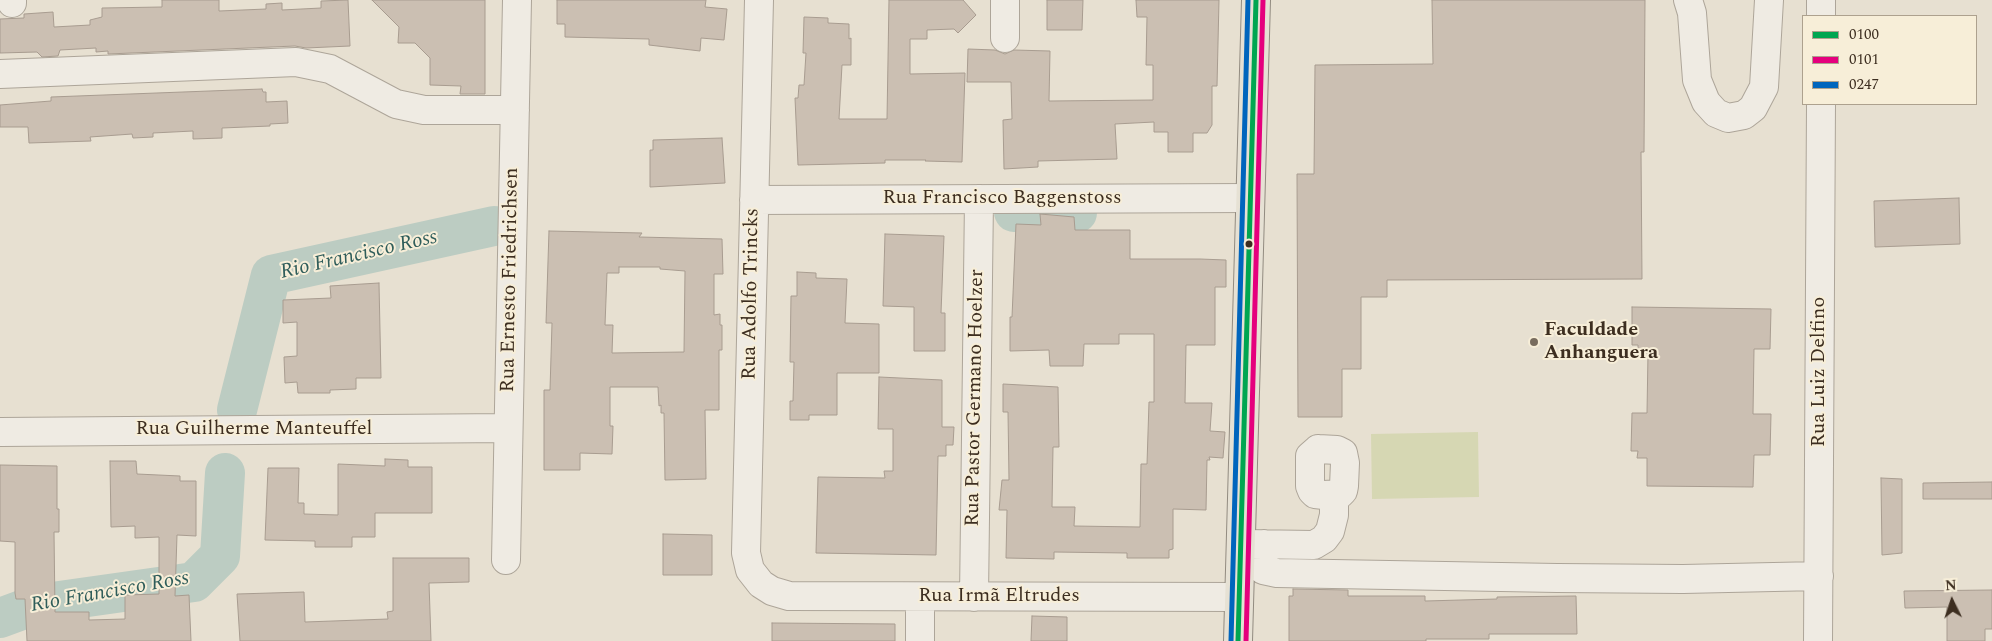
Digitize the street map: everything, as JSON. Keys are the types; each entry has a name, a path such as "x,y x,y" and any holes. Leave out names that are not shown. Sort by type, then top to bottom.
{"main road":[{"path":"1238,641 1240,592 1252,544 1250,198 1256,0"}],"street":[{"name":"Rua Ernesto Friedrichsen","path":"506,560 517,0"},
{"name":"Rua Adolfo Trincks","path":"759,0 746,553 750,570 761,584"},
{"path":"1005,0 1005,38"},
{"path":"1688,0 1692,13 1697,80 1706,102 1716,113 1728,118 1744,115 1753,108 1764,87 1769,0"},
{"path":"1821,0 1821,15"},
{"path":"0,74 296,62 330,69 396,104 424,110 515,110"},
{"name":"Rua Luiz Delfino","path":"1818,641 1821,105"},
{"name":"Rua Francisco Baggenstoss","path":"754,200 1250,198"},
{"name":"Rua Pastor Germano Hoelzer","path":"974,597 979,199"},
{"name":"Rua Guilherme Manteuffel","path":"0,432 508,428"},
{"path":"1334,496 1334,515 1330,531 1324,539 1314,545 1252,544 1263,570 1277,573 1567,578 1683,579 1819,576"},
{"name":"Rua Irmã Eltrudes","path":"761,584 772,591 789,596 920,597 1240,592 1446,586"},
{"path":"920,597 920,641"}],"green space":[{"path":"1478,432 1479,497 1372,499 1371,434"}],"building":[{"path":"162,0 219,0 219,11 266,9 266,4 282,3 282,10 321,8 321,1 348,0 350,46 306,48 295,46 108,54 108,51 96,52 96,48 60,50 58,56 42,57 37,52 0,53 0,19 24,18 24,14 53,12 54,27 90,25 90,20 102,17 102,8 162,7"},
{"path":"372,0 485,0 485,94 460,94 461,86 430,85 430,58 415,43 398,43 399,27"},
{"path":"557,0 706,0 705,7 727,9 724,40 701,38 700,51 649,45 649,39 565,37 565,24 557,24"},
{"path":"889,0 963,0 976,15 958,33 954,29 927,30 927,39 910,39 910,74 965,73 962,162 885,160 885,163 798,165 795,98 798,98 799,85 804,85 806,53 803,53 804,17 828,18 828,23 849,24 851,65 842,65 839,119 887,119"},
{"path":"1047,0 1083,0 1082,30 1047,30"},
{"path":"1136,0 1219,0 1217,86 1212,86 1212,125 1207,133 1193,133 1193,152 1168,152 1168,132 1154,132 1154,122 1115,124 1117,159 1038,161 1038,167 1004,169 1003,120 1012,119 1011,82 967,82 968,49 995,50 1005,54 1014,50 1050,51 1049,101 1153,100 1153,65 1146,65 1147,17 1137,17"},
{"path":"1432,0 1645,0 1644,152 1641,152 1642,279 1387,280 1387,297 1361,297 1361,369 1342,369 1342,417 1298,417 1297,174 1314,174 1315,65 1433,64"},
{"path":"262,89 263,92 266,92 266,102 287,101 288,123 270,124 270,126 222,128 222,138 193,139 193,131 153,133 153,137 133,138 132,134 90,137 91,141 29,143 28,127 0,127 0,105 51,101 51,97"},
{"path":"722,138 725,183 650,187 650,150 653,150 653,140"},
{"path":"1959,198 1960,244 1875,247 1874,201"},
{"path":"1040,214 1074,217 1075,230 1130,230 1130,259 1226,260 1226,287 1215,287 1215,345 1186,345 1185,403 1212,403 1210,431 1225,432 1223,458 1209,457 1210,460 1207,460 1206,510 1173,509 1173,549 1169,550 1169,558 1127,558 1127,553 1054,552 1054,559 1006,558 1007,510 999,510 1002,480 1009,480 1008,412 1003,412 1003,384 1058,387 1059,447 1053,447 1052,507 1075,507 1074,526 1140,527 1141,464 1147,464 1149,402 1154,402 1154,334 1119,334 1119,344 1084,344 1083,366 1050,366 1049,350 1010,351 1010,317 1012,317 1016,224 1041,225"},
{"path":"549,231 642,233 639,237 722,239 723,274 714,274 714,315 720,314 720,325 722,325 722,350 719,350 719,410 705,410 706,479 665,480 664,413 661,413 661,405 659,406 658,387 610,387 610,426 613,426 612,454 580,453 580,470 544,470 544,390 550,390 552,323 546,323","holes":["619,267 660,267 660,269 685,271 684,352 612,353 613,325 605,325 607,273 619,273"]},
{"path":"885,234 944,236 941,313 945,313 945,351 914,351 914,307 883,306"},
{"path":"797,272 816,273 816,278 847,279 845,323 879,324 879,373 837,373 837,415 809,415 809,420 790,420 790,401 793,401 794,362 790,362 791,296 797,296"},
{"path":"379,283 381,378 356,378 356,389 330,390 330,393 298,393 297,382 285,383 284,357 297,356 297,322 283,323 283,300 331,298 330,286"},
{"path":"1632,307 1771,309 1770,349 1754,349 1753,414 1771,414 1770,455 1754,455 1753,487 1647,486 1647,458 1637,458 1638,451 1631,451 1632,413 1647,413 1648,353 1638,353 1638,345 1632,345"},
{"path":"879,377 942,380 942,427 954,427 953,445 946,445 946,456 938,456 936,555 816,553 818,477 885,478 884,471 893,471 893,429 878,429"},
{"path":"385,459 408,460 408,467 432,467 432,513 375,513 375,537 352,537 352,547 315,547 315,541 265,540 268,468 299,468 298,503 304,503 304,514 338,515 338,464 385,466"},
{"path":"110,461 136,461 137,474 180,476 180,481 196,481 196,536 177,535 175,596 189,595 191,641 27,641 25,599 16,599 15,593 15,542 0,541 0,465 57,466 59,532 54,532 55,612 89,612 89,620 125,619 125,595 159,594 159,537 135,538 135,526 111,527"},
{"path":"1881,478 1902,479 1902,553 1882,555"},
{"path":"1992,482 1992,499 1923,499 1923,483"},
{"path":"663,534 712,535 712,575 663,575"},
{"path":"393,558 469,558 469,582 429,583 431,641 240,641 237,594 304,592 305,622 388,619 387,612 393,611"},
{"path":"1293,589 1348,590 1348,596 1425,596 1425,601 1497,599 1497,597 1576,596 1577,634 1489,634 1489,639 1426,639 1426,641 1289,641 1289,596 1293,596"},
{"path":"1992,590 1992,629 1985,629 1985,641 1947,641 1947,607 1905,608 1904,591"},
{"path":"1032,616 1067,617 1067,641 1031,641"},
{"path":"772,623 895,624 895,641 772,641"}],"waterway":[{"name":"Rio Francisco Ross","path":"1014,212 1077,213"},
{"name":"Rio Francisco Ross","path":"237,410 271,275 494,226"},
{"name":"Rio Francisco Ross","path":"0,618 38,604 194,582 220,556 225,473"}],"transit line":[{"name":"0247","path":"1231,641 1248,0"},
{"name":"0100","path":"1238,641 1256,0"},
{"name":"0101","path":"1246,641 1263,0"}],"place":[{"name":"Faculdade Anhanguera","path":"1534,342"}]}
